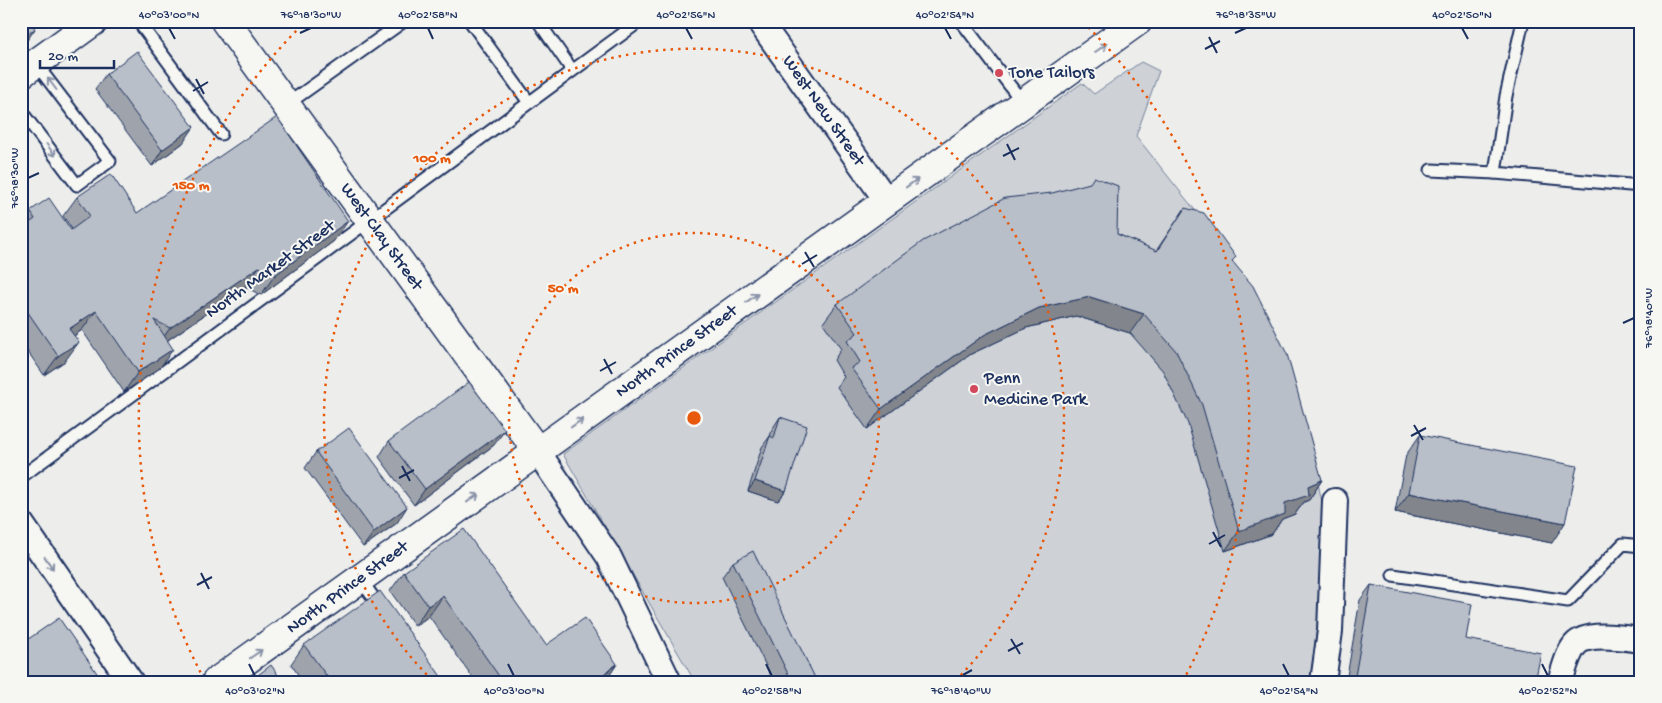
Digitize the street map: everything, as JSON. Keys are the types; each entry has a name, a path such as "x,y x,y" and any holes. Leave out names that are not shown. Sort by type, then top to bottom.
{"main road":[{"path":"29,69 94,21"},
{"name":"West Clay Street","path":"225,21 538,452"},
{"name":"North Prince Street","path":"216,682 360,579 450,520 538,452 1138,21"}],"street":[{"name":"West New Street","path":"759,21 887,201"},
{"path":"538,452 609,558 669,682"},
{"path":"1323,682 1330,631 1335,501"},
{"path":"21,523 132,682"},
{"path":"1560,682 1576,644 1593,637 1641,640"}],"lane":[{"path":"138,21 221,134"},
{"path":"286,105 404,21"},
{"path":"470,21 528,101"},
{"path":"538,21 572,70"},
{"name":"North Market Street","path":"21,476 528,101 640,21"},
{"path":"961,21 1023,103"},
{"path":"1495,173 1506,96 1523,21"},
{"path":"21,111 77,185 110,161 29,69"},
{"path":"1431,170 1495,173 1641,186"},
{"path":"1393,575 1568,601 1623,544 1641,546"},
{"path":"360,579 385,614"}],"shaded area":[{"name":"Penn Medicine Park","path":"1141,62 1159,71 1136,136 1221,243 1251,291 1305,422 1322,502 1324,571 1310,682 695,682 563,454 1082,83 1094,94"}],"building":[{"path":"21,21 31,21 35,29 21,38"},
{"path":"137,51 194,127 162,150 106,74"},
{"path":"277,117 348,221 275,275 259,267 170,328 154,320 173,349 138,372 96,311 69,329 79,342 58,356 25,308 21,310 21,229 35,219 30,211 49,198 71,230 90,216 77,197 111,174 137,213"},
{"path":"1094,177 1118,186 1117,234 1157,251 1185,208 1204,213 1236,257 1232,261 1253,286 1287,354 1322,480 1308,486 1309,495 1285,503 1285,514 1239,531 1202,405 1176,351 1144,314 1090,297 1039,308 984,335 881,409 851,368 860,362 847,341 857,333 837,304 923,241 1005,198 1052,193 1090,183"},
{"path":"469,382 505,430 425,489 389,441"},
{"path":"780,417 807,426 786,491 755,481 770,436 774,438"},
{"path":"349,428 407,507 374,532 316,452"},
{"path":"1420,435 1577,466 1565,523 1409,493"},
{"path":"464,529 546,645 585,618 617,664 593,682 503,682 443,596 428,606 404,572"},
{"path":"753,551 817,682 792,682 733,562"},
{"path":"1371,585 1472,604 1466,639 1541,653 1535,682 1354,682"},
{"path":"380,591 445,682 331,682 304,645"},
{"path":"59,618 103,682 21,682 21,644"},
{"path":"271,665 283,682 249,682"}],"place":[{"name":"Tone Tailors","path":"999,73"},
{"name":"Penn Medicine Park","path":"974,389"}]}
